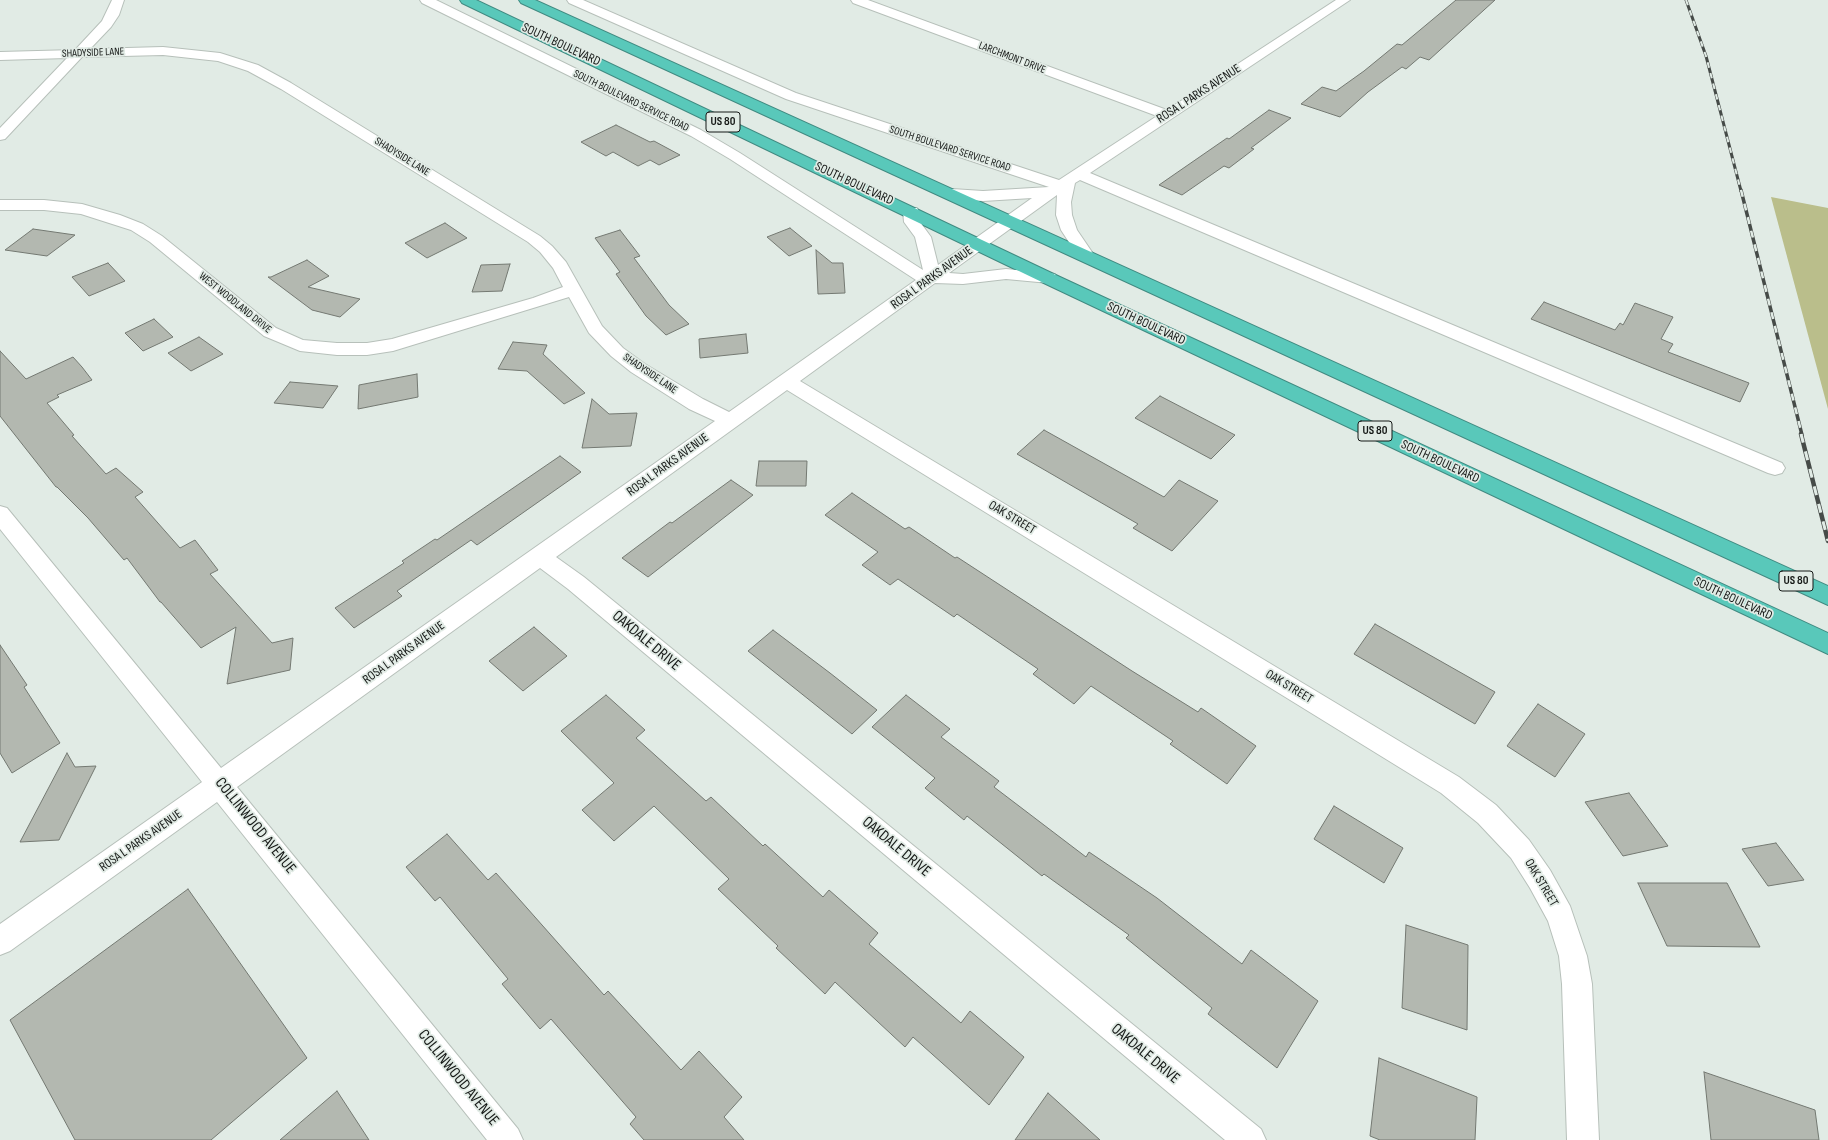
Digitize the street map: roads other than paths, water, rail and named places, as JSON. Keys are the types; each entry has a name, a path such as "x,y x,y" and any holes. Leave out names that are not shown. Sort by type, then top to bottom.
{"highway":[{"name":"SOUTH BOULEVARD","path":"466,0 1049,278 1828,644"},
{"name":"SOUTH BOULEVARD","path":"525,0 1828,596"}],"street":[{"path":"0,136 107,24 113,15 118,0"},
{"name":"SOUTH BOULEVARD SERVICE ROAD","path":"426,0 696,133 748,164 930,280"},
{"name":"SOUTH BOULEVARD SERVICE ROAD","path":"573,0 797,98 1065,183"},
{"name":"LARCHMONT DRIVE","path":"857,0 1167,115"},
{"name":"ROSA L PARKS AVENUE","path":"0,941 1065,183 1344,0"},
{"name":"SHADYSIDE LANE","path":"0,56 78,53 180,52 220,57 253,68 286,86 534,239 546,248 560,266 595,329 617,352 638,368 696,404 730,420"},
{"path":"1065,183 1063,202 1064,215 1069,230 1086,256"},
{"path":"952,194 983,196 1065,183 1775,468"},
{"name":"WEST WOODLAND DRIVE","path":"0,205 44,205 82,209 114,218 137,227 156,239 270,332 300,345 337,349 366,349 393,345 539,302 572,290"},
{"path":"911,211 912,222 923,237 930,280 963,279 1006,274 1049,278"},
{"name":"OAK STREET","path":"786,381 1444,781 1487,814 1520,849 1540,879 1560,916 1573,956 1577,984 1583,1140"},
{"name":"COLLINWOOD AVENUE","path":"0,514 221,784 507,1140"},
{"name":"OAKDALE DRIVE","path":"540,557 582,588 1250,1140"}],"railway":[{"path":"1686,0 1706,56 1741,191"},
{"path":"1741,190 1802,435"},
{"path":"1801,434 1828,541"}]}
